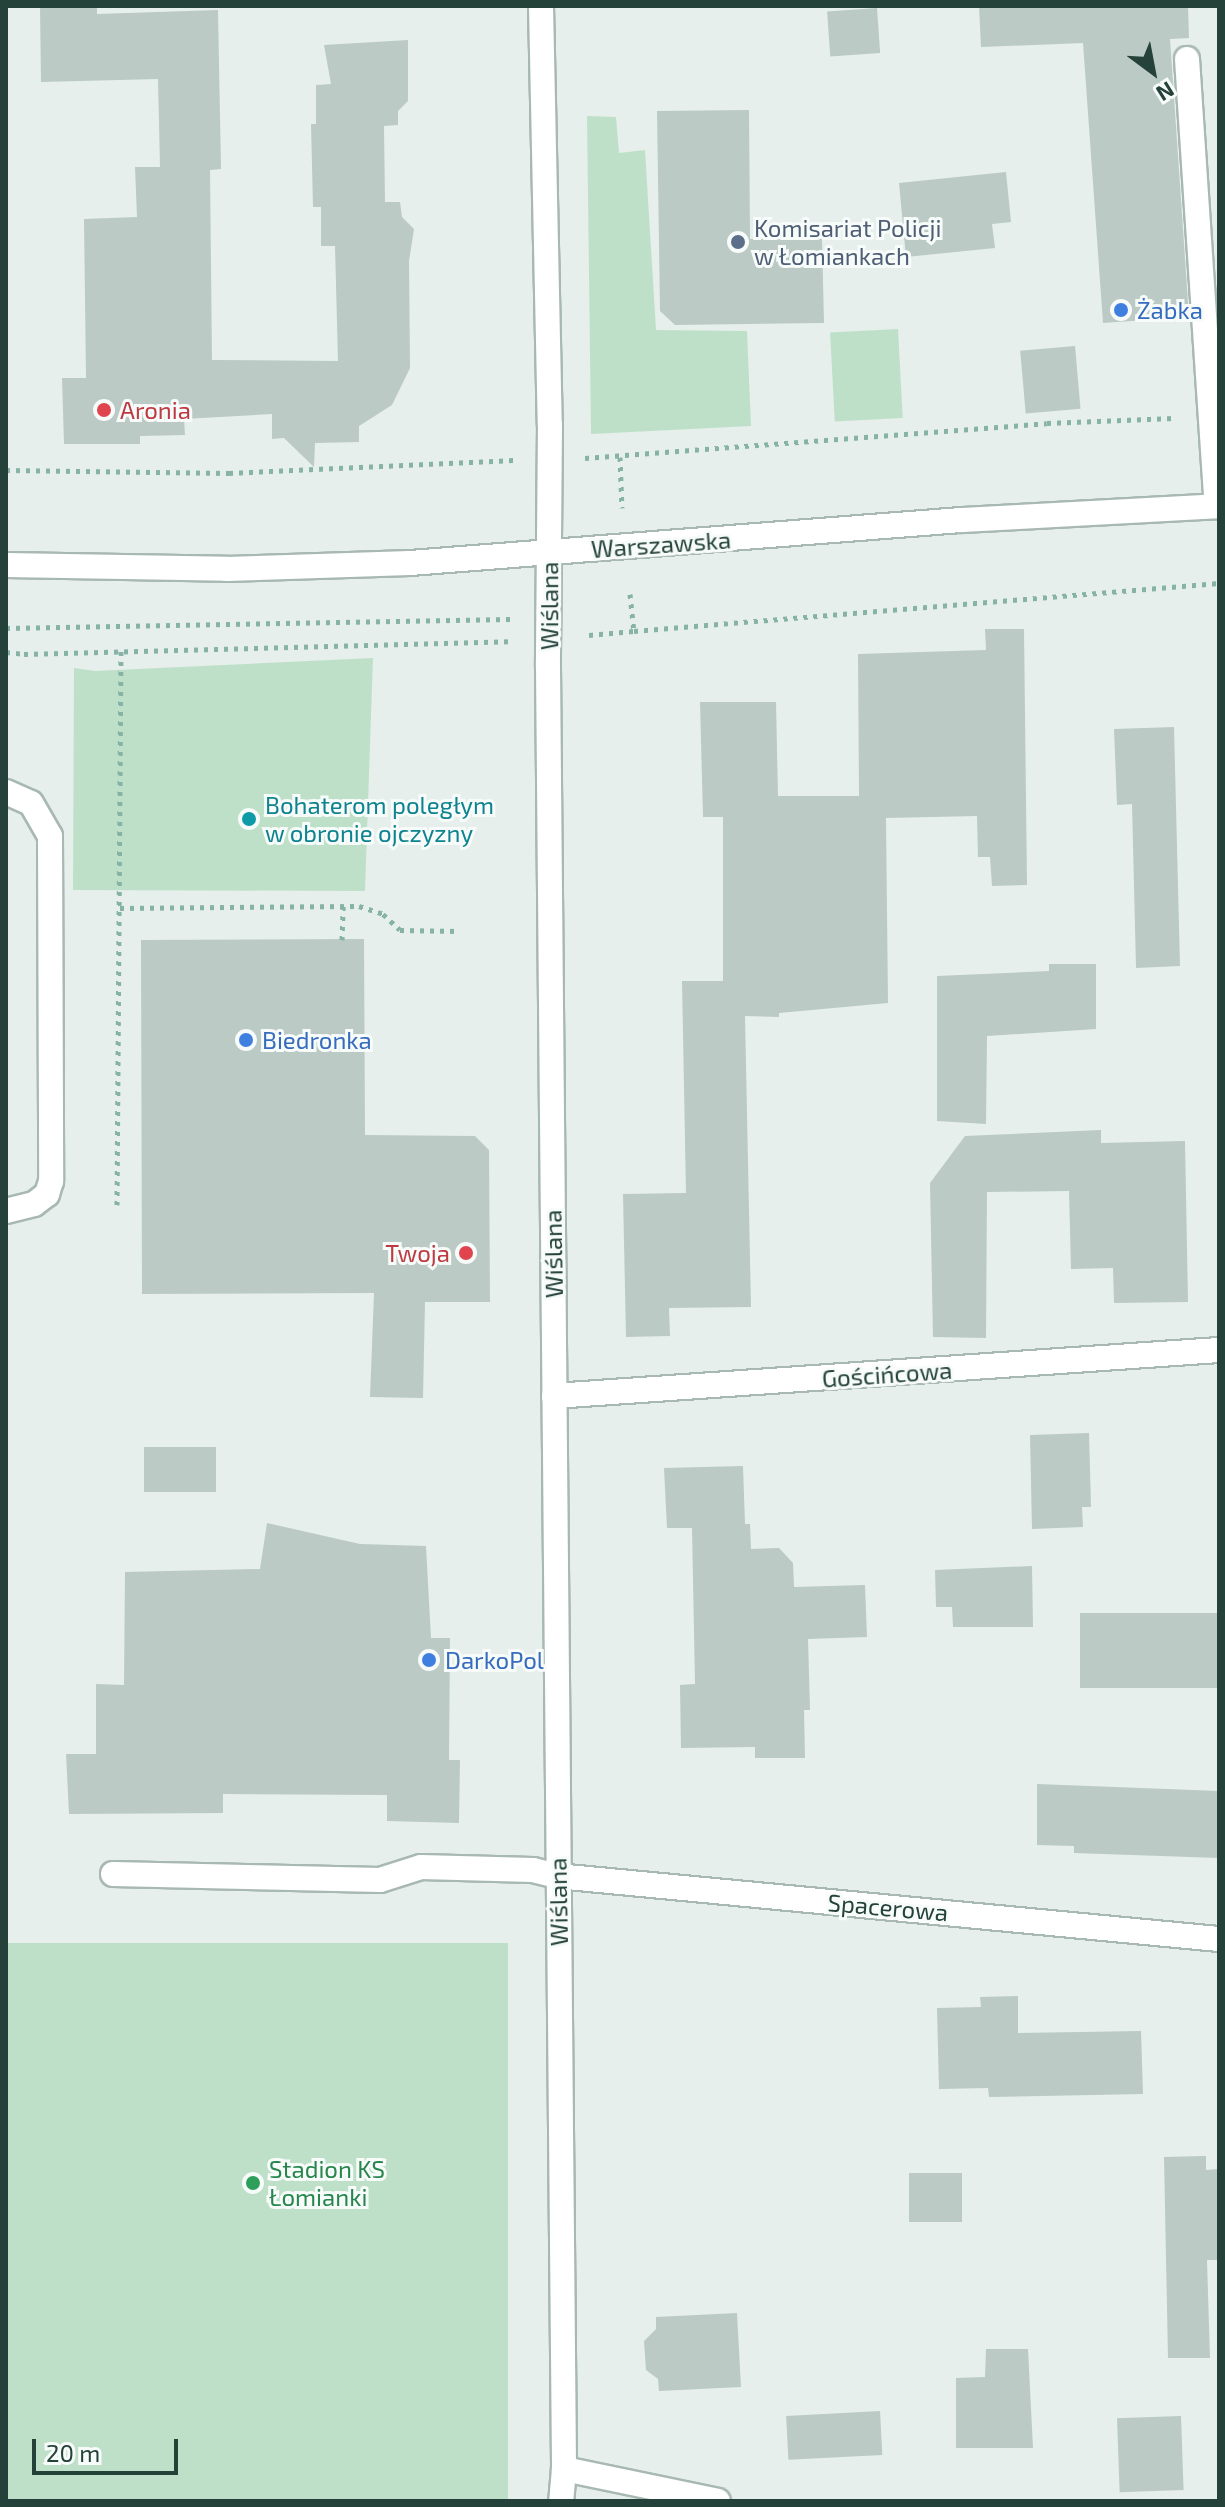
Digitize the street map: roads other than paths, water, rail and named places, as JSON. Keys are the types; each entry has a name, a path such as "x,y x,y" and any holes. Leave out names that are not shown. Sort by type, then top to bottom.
{"street":[{"name":"Wiślana","path":"541,6 549,552 564,2469 561,2501"},
{"path":"1187,59 1218,506"},
{"name":"Warszawska","path":"6,565 227,569 410,563 961,520 1218,506"},
{"path":"6,792 31,803 50,836 51,1181 47,1194 34,1204 6,1211"},
{"name":"Gościńcowa","path":"554,1396 1219,1350"},
{"name":"Spacerowa","path":"113,1874 380,1880 421,1867 533,1870 557,1876 1219,1939"},
{"path":"564,2469 718,2501"}],"place":[{"name":"Komisariat Policji w Łomiankach","path":"738,242"},
{"name":"Żabka","path":"1121,310"},
{"name":"Aronia","path":"104,410"},
{"name":"Bohaterom poległym w obronie ojczyzny","path":"249,819"},
{"name":"Biedronka","path":"246,1040"},
{"name":"Twoja","path":"466,1253"},
{"name":"DarkoPol","path":"429,1660"},
{"name":"Stadion KS Łomianki","path":"253,2183"}]}
